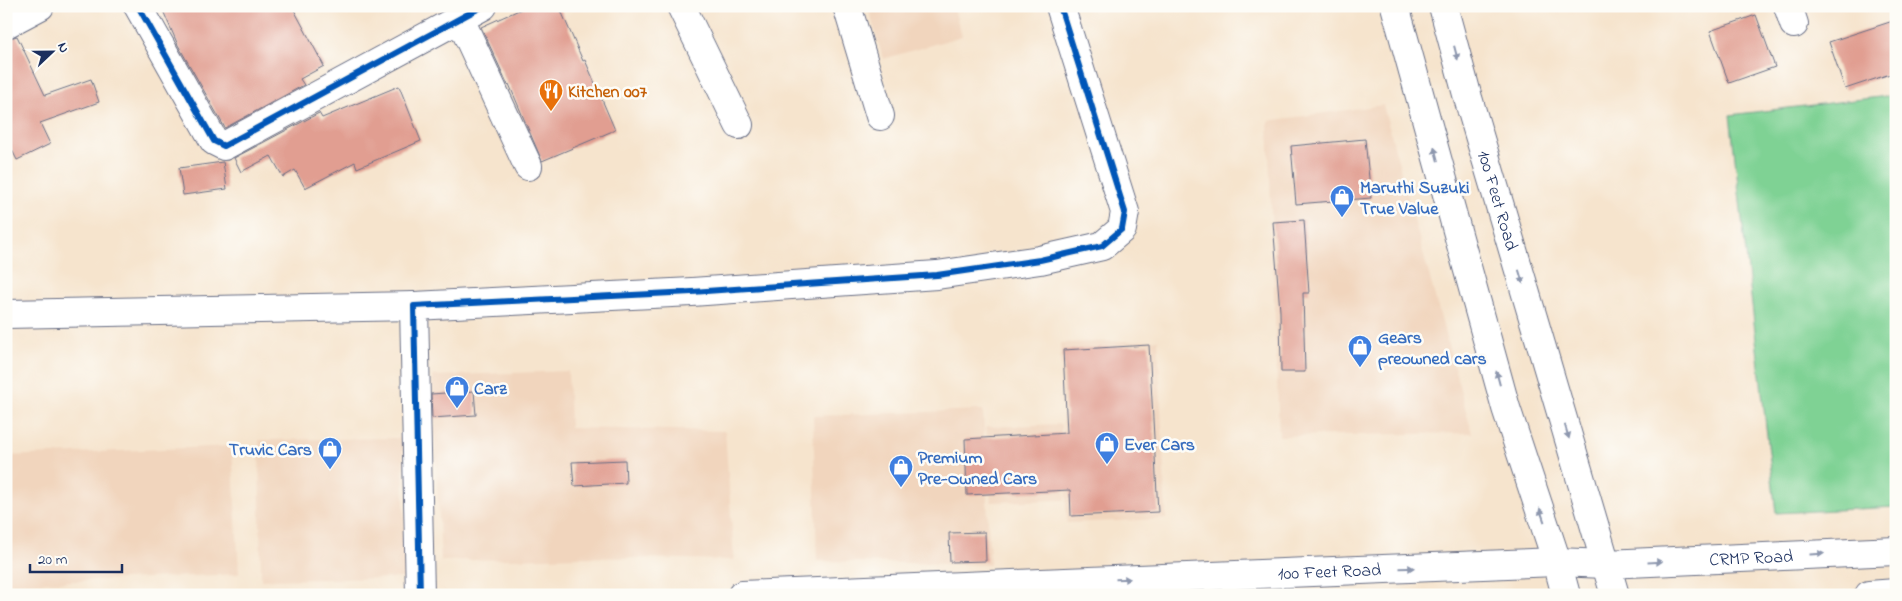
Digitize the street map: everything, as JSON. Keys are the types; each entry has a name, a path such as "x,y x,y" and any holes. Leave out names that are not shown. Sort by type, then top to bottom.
{"street":[{"path":"6,24 40,6"},
{"path":"138,6 214,141 224,146 472,12 528,166"},
{"path":"682,6 739,126"},
{"path":"847,6 880,116"},
{"path":"6,314 414,306 692,292 937,276 1040,260 1102,246 1122,229 1125,212 1060,6"},
{"path":"1395,6 1506,408 1557,562 1566,595"},
{"name":"100 Feet Road","path":"1443,6 1468,98 1615,595"},
{"path":"414,306 420,595"},
{"name":"CRMP Road","path":"1557,562 1606,564 1896,551"},
{"name":"100 Feet Road","path":"742,595 1557,562"},
{"path":"1869,595 1896,593"}],"shaded area":[{"path":"868,6 953,6 962,36 883,59"},
{"path":"1383,105 1472,433 1279,436 1268,121"},
{"path":"1158,340 1166,519 1067,523 1060,343"},
{"path":"568,371 570,428 725,431 734,560 579,557 441,561 432,376"},
{"name":"Premium Pre-Owned Cars","path":"983,410 990,565 817,561 813,416"},
{"path":"1061,424 1065,500 991,502 986,427"},
{"path":"403,438 405,578 261,580 259,440"},
{"path":"232,446 239,574 6,584 6,456"}],"green space":[{"path":"1896,95 1896,507 1776,513 1730,115"}],"building":[{"path":"161,6 292,6 324,66 300,79 304,85 225,128 178,45"},
{"path":"528,6 559,6 615,130 542,161 509,84 481,27"},
{"path":"1756,15 1775,67 1729,83 1710,31"},
{"path":"1896,20 1896,72 1845,89 1829,42"},
{"path":"17,36 45,95 91,79 99,102 40,123 50,144 17,160 6,138 6,39"},
{"path":"399,86 421,141 357,168 355,162 305,188 295,170 283,177 271,156 241,172 234,158 319,113 322,118"},
{"path":"1365,139 1371,198 1296,204 1291,146"},
{"path":"223,162 227,189 183,195 179,168"},
{"path":"1304,220 1309,293 1303,293 1305,372 1281,372 1280,311 1273,222"},
{"path":"1149,345 1158,512 1071,516 1070,490 967,495 965,439 1067,433 1063,350"},
{"path":"474,391 476,415 432,418 431,394"},
{"path":"625,460 626,483 574,486 572,462"},
{"path":"985,532 986,561 950,562 949,533"}],"cycle path":[{"path":"138,6 214,141 224,146 483,6"},
{"path":"420,595 414,306 692,292 937,275 1040,260 1102,246 1122,229 1125,212 1060,6"}],"place":[{"name":"Kitchen 007","path":"551,112"},
{"name":"Maruthi Suzuki True Value","path":"1342,218"},
{"name":"Gears preowned cars","path":"1360,368"},
{"name":"Carz","path":"457,409"},
{"name":"Ever Cars","path":"1107,465"},
{"name":"Truvic Cars","path":"330,470"},
{"name":"Premium Pre-Owned Cars","path":"901,488"}]}
